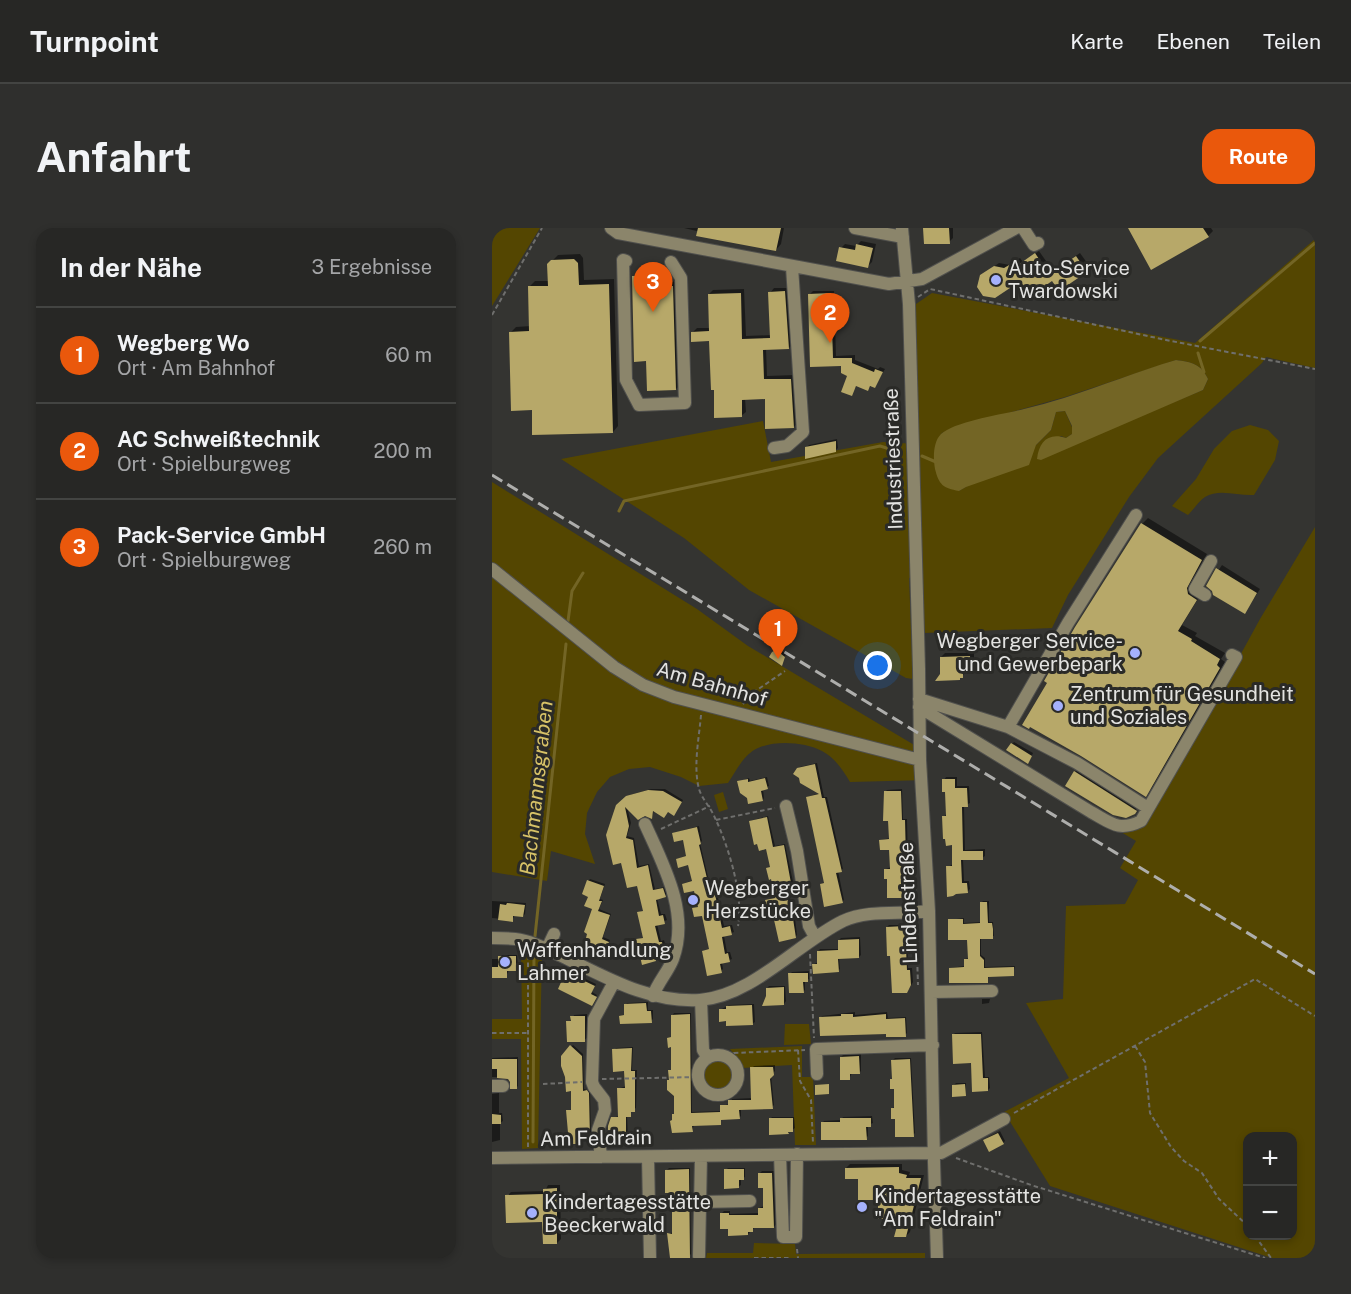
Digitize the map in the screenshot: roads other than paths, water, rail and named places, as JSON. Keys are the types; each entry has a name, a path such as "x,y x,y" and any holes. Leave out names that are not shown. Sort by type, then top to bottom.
{"street":[{"path":"611,228 618,233 672,244 889,284 922,279 1016,228"},
{"path":"855,228 903,232"},
{"path":"1023,228 1034,245"},
{"name":"Industriestraße","path":"903,232 909,304 920,760"},
{"path":"626,261 622,260 626,380 639,405 685,403 681,278 667,262 672,244"},
{"path":"774,448 787,446 803,432 792,267"},
{"path":"1008,727 1068,623 1136,514"},
{"path":"1205,595 1195,589 1211,561"},
{"name":"Am Bahnhof","path":"492,568 614,667 643,685 674,697 920,760"},
{"path":"919,703 1119,827 1130,827 1141,821 1236,657 1232,655"},
{"path":"919,703 1008,727 1077,763 1148,808"},
{"name":"Lindenstraße","path":"920,760 929,911 938,1258"},
{"path":"786,806 797,851 812,940"},
{"path":"647,829 669,877 678,930 673,958 653,996"},
{"path":"492,938 528,942 614,982 653,996 701,1000 725,994 776,967 812,940 845,920 870,914 929,911"},
{"path":"547,949 554,934"},
{"path":"601,1157 598,1130 605,1110 604,1100 594,1087 593,1081 594,1018 614,982"},
{"path":"931,992 992,991"},
{"path":"701,1000 703,1050 708,1058"},
{"path":"818,1074 815,1049 933,1045"},
{"path":"717,1055 731,1060 737,1069 738,1080 728,1093 717,1095 706,1091 700,1082 701,1066 708,1058 717,1055"},
{"path":"937,1153 1004,1119"},
{"name":"Am Feldrain","path":"492,1158 937,1153"},
{"path":"780,1155 783,1237 796,1237 797,1154"},
{"path":"648,1156 650,1258"},
{"path":"699,1256 701,1156"},
{"path":"700,1202 750,1201"}],"waterway":[{"name":"Bachmannsgraben","path":"1200,341 1315,243"},
{"name":"Bachmannsgraben","path":"1198,353 1203,373"},
{"name":"Bachmannsgraben","path":"619,511 624,501 880,446 893,450"},
{"name":"Bachmannsgraben","path":"922,456 936,462"},
{"name":"Bachmannsgraben","path":"568,621 572,591 583,573"},
{"name":"Bachmannsgraben","path":"535,936 566,644"},
{"name":"Bachmannsgraben","path":"533,1142 534,952"}],"railway":[{"path":"492,475 1315,974"}],"place":[{"name":"Auto-Service Twardowski","path":"996,280"},
{"name":"Pack-Service GmbH","path":"653,312"},
{"name":"AC Schweißtechnik","path":"830,343"},
{"name":"Wegberger Service- und Gewerbepark","path":"1135,653"},
{"name":"Wegberg Wo","path":"778,659"},
{"name":"Zentrum für Gesundheit und Soziales","path":"1058,706"},
{"name":"Wegberger Herzstücke","path":"693,900"},
{"name":"Waffenhandlung Lahmer","path":"505,962"},
{"name":"Kindertagesstätte \"Am Feldrain\"","path":"862,1207"},
{"name":"Kindertagesstätte Beeckerwald","path":"532,1213"}]}
